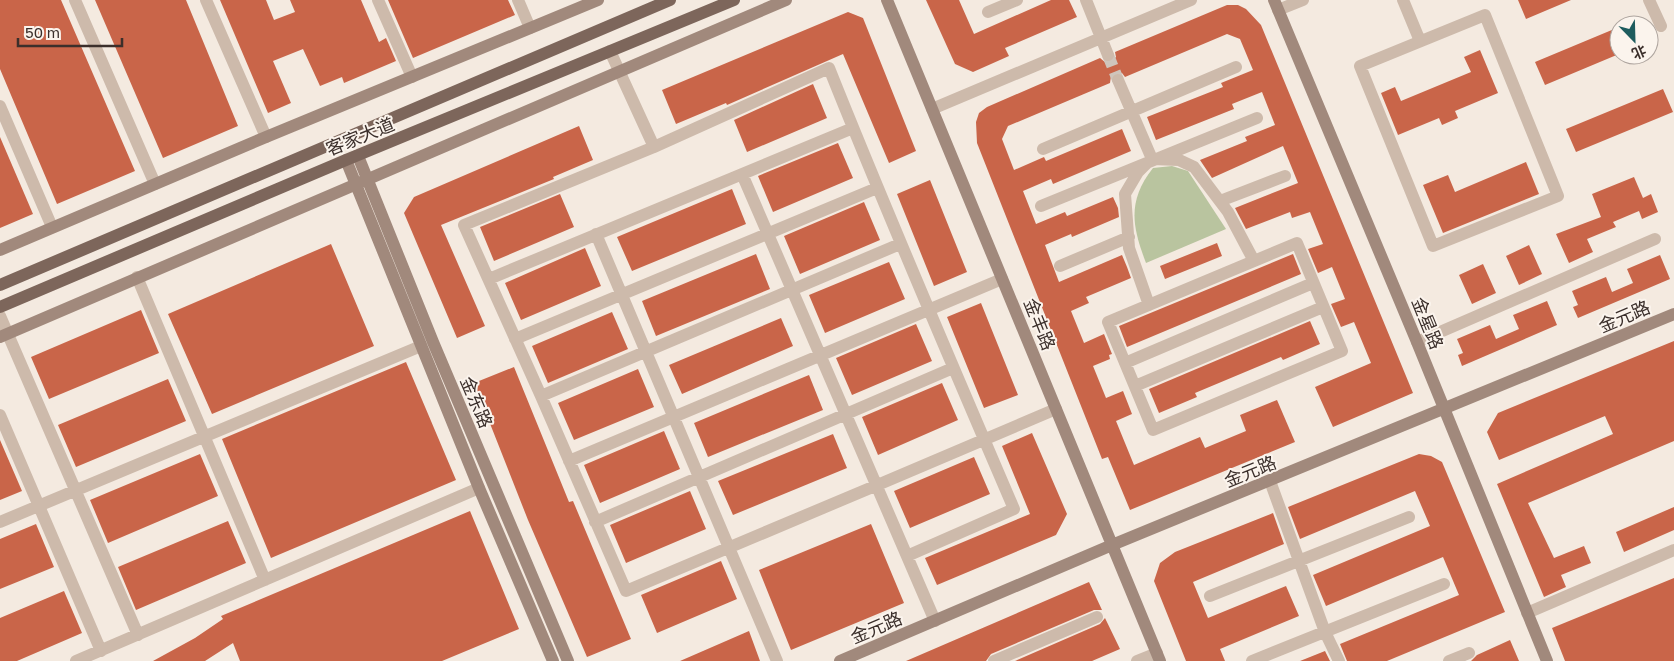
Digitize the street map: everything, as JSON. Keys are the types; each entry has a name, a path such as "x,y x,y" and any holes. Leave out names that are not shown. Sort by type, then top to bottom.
{"main road":[{"name":"客家大道","path":"0,285 670,0"},
{"name":"客家大道","path":"0,308 352,158 734,0"}],"street":[{"path":"75,0 155,184"},
{"path":"206,0 266,137"},
{"path":"378,0 412,77"},
{"path":"518,0 530,28"},
{"path":"0,250 266,137 598,0"},
{"path":"4,335 786,0"},
{"name":"金丰路","path":"887,0 1158,657"},
{"path":"988,12 1017,0"},
{"path":"1086,0 1108,55"},
{"path":"932,109 1191,0"},
{"path":"1276,5 1303,0"},
{"path":"1403,0 1420,41"},
{"path":"1649,0 1660,26"},
{"name":"金星路","path":"1276,5 1417,342 1547,661"},
{"path":"1485,15 1558,196 1433,246 1360,66 1420,41 1485,15"},
{"path":"610,51 654,147"},
{"path":"1043,149 1236,67"},
{"path":"907,556 1014,509 984,440 928,310 900,244 829,68 654,147 464,226 626,591 729,548 876,485 984,440 1056,409"},
{"path":"1118,80 1152,159"},
{"path":"0,106 52,227"},
{"path":"1041,206 1152,159 1257,118"},
{"path":"488,279 853,128"},
{"name":"金东路","path":"352,158 367,179 432,342 568,661"},
{"name":"金东路","path":"352,158 355,184 479,488 553,661"},
{"path":"1149,305 1129,248 1125,194 1138,172 1152,159 1179,160 1194,167 1228,212 1254,261"},
{"path":"742,174 935,621"},
{"path":"1220,201 1285,176"},
{"path":"515,339 877,188"},
{"path":"596,234 777,661"},
{"path":"1060,266 1129,237"},
{"path":"1417,342 1655,239"},
{"path":"1297,243 1313,283 1342,351 1153,430 1108,322 1297,243"},
{"path":"541,396 900,244"},
{"path":"137,278 265,580"},
{"path":"569,461 1002,279"},
{"path":"1125,363 1313,283"},
{"path":"1135,386 1323,307"},
{"name":"金元路","path":"840,661 1112,545 1444,411 1674,314"},
{"path":"0,316 4,335 75,490 138,635"},
{"path":"0,522 421,346"},
{"path":"595,522 953,368"},
{"path":"0,415 101,651"},
{"path":"1270,481 1325,632 1339,661"},
{"path":"76,661 479,488"},
{"path":"1210,596 1409,517"},
{"path":"1527,613 1674,550"},
{"path":"1252,661 1444,584"},
{"path":"994,661 1096,617"},
{"path":"1449,661 1469,653"},
{"path":"1137,661 1158,657"}],"green space":[{"path":"1172,166 1188,171 1226,229 1146,263 1135,225 1136,203 1139,192 1153,168"}],"building":[{"path":"0,0 61,0 135,171 57,204 0,69"},
{"path":"95,0 186,0 238,126 163,158"},
{"path":"220,0 266,0 274,20 295,12 290,0 361,0 379,42 386,38 396,61 344,83 342,77 320,86 303,49 273,61 291,103 268,113"},
{"path":"388,0 508,0 515,15 413,58"},
{"path":"926,0 959,0 974,34 1051,0 1069,0 1077,17 1005,48 1009,56 973,72 955,64"},
{"path":"1518,0 1571,0 1526,19"},
{"path":"1227,5 1238,5 1246,9 1261,25 1413,393 1333,427 1315,387 1371,363 1354,322 1341,327 1331,304 1345,299 1332,267 1318,273 1308,249 1323,244 1310,212 1292,218 1290,212 1246,229 1235,208 1298,183 1283,146 1212,178 1200,160 1247,141 1245,137 1275,125 1262,92 1232,104 1234,109 1156,140 1147,117 1223,87 1221,83 1253,70 1240,39 1227,34 1125,77 1122,73 1115,72 1111,76 1110,83 1008,126 1002,139 1014,170 1044,157 1046,161 1122,129 1131,151 1053,184 1051,179 1023,191 1036,224 1065,212 1067,216 1113,197 1118,208 1119,217 1072,237 1071,234 1045,245 1059,282 1122,255 1127,267 1131,278 1086,297 1089,303 1071,311 1084,343 1104,334 1112,354 1109,355 1110,359 1093,366 1106,398 1123,391 1132,414 1116,421 1134,465 1200,437 1205,448 1246,431 1240,415 1277,400 1295,442 1130,510 1108,457 1102,459 977,143 976,122 979,113 987,107 1100,58 1106,63 1111,62 1116,57 1115,52"},
{"path":"848,12 863,18 916,151 889,163 843,54 727,105 726,103 676,124 662,90"},
{"path":"1609,31 1609,58 1545,85 1535,62"},
{"path":"1480,50 1498,93 1455,111 1458,118 1442,125 1439,118 1398,135 1381,93 1395,87 1401,101 1471,72 1464,57"},
{"path":"813,84 827,118 747,152 734,120"},
{"path":"1663,89 1673,112 1576,152 1566,129"},
{"path":"579,126 593,160 553,177 554,179 441,225 485,326 457,338 404,213 414,197"},
{"path":"0,137 33,214 0,228"},
{"path":"838,143 853,178 773,212 758,176"},
{"path":"1526,162 1539,194 1443,233 1423,185 1448,175 1455,192"},
{"path":"1634,177 1643,198 1651,194 1658,212 1642,219 1639,211 1613,222 1616,227 1587,239 1593,252 1569,263 1556,234 1601,217 1592,194"},
{"path":"930,180 967,272 934,286 897,194"},
{"path":"732,189 746,224 632,271 617,237"},
{"path":"560,194 574,227 494,261 480,227"},
{"path":"864,202 880,240 800,274 784,236"},
{"path":"1217,243 1222,256 1165,279 1160,266"},
{"path":"331,244 374,346 212,414 168,314"},
{"path":"1529,245 1542,274 1519,285 1506,256"},
{"path":"585,248 601,286 521,320 505,283"},
{"path":"756,254 770,289 656,336 642,301"},
{"path":"1293,254 1301,274 1127,347 1119,326"},
{"path":"1660,255 1670,279 1578,318 1573,307 1578,305 1572,291 1606,277 1612,292 1633,283 1627,269"},
{"path":"889,262 905,299 825,333 809,295"},
{"path":"1483,264 1496,293 1472,304 1459,275"},
{"path":"1547,301 1557,325 1462,366 1458,355 1463,353 1457,339 1490,325 1496,339 1519,329 1513,315"},
{"path":"981,303 1018,395 984,408 947,317"},
{"path":"141,310 159,353 49,399 31,357"},
{"path":"612,312 628,349 548,383 532,346"},
{"path":"781,318 793,346 682,394 669,365"},
{"path":"1310,321 1320,344 1283,360 1281,357 1195,393 1197,397 1159,413 1149,389"},
{"path":"916,324 932,361 852,395 836,358"},
{"path":"1674,341 1674,441 1528,503 1554,558 1584,546 1591,563 1561,575 1566,587 1544,597 1497,484 1613,434 1605,416 1499,460 1487,432 1498,413"},
{"path":"406,362 456,480 271,558 222,439"},
{"path":"514,367 569,502 573,501 631,639 587,657 528,520 474,383"},
{"path":"638,369 654,407 574,440 558,403"},
{"path":"809,375 823,410 708,457 694,423"},
{"path":"168,379 186,421 76,467 58,425"},
{"path":"942,383 958,420 878,455 862,417"},
{"path":"664,431 680,469 600,503 584,465"},
{"path":"1032,433 1067,514 1056,535 937,585 925,558 1030,514 1002,446"},
{"path":"833,434 847,468 733,515 718,481"},
{"path":"0,440 22,491 0,500"},
{"path":"200,454 218,496 108,543 90,500"},
{"path":"1419,454 1431,456 1442,462 1505,612 1387,661 1347,661 1340,644 1459,595 1443,557 1326,606 1313,575 1430,526 1415,491 1300,539 1288,507"},
{"path":"974,457 990,494 910,528 894,491"},
{"path":"690,491 706,529 626,563 610,525"},
{"path":"1674,507 1674,530 1624,552 1616,532"},
{"path":"470,511 519,629 442,661 240,661 233,643 205,661 153,661 195,638 223,619 221,616"},
{"path":"1273,513 1284,544 1193,582 1208,618 1286,586 1299,616 1220,649 1225,661 1186,661 1154,581 1160,563 1175,552"},
{"path":"228,521 246,563 136,610 118,567"},
{"path":"36,524 54,567 0,589 0,539"},
{"path":"871,524 904,603 791,650 759,570"},
{"path":"721,561 737,599 657,633 641,595"},
{"path":"1674,578 1674,661 1565,661 1552,628"},
{"path":"1089,582 1102,610 1094,610 991,654 986,661 906,661"},
{"path":"64,591 82,633 17,661 0,661 0,618"},
{"path":"1105,618 1120,649 1092,661 1015,661 1100,624"},
{"path":"749,631 760,661 680,661"},
{"path":"1510,640 1519,661 1471,661 1477,655"},
{"path":"1325,651 1330,661 1300,661"}],"tunnel":[{"path":"1108,55 1118,80"}]}
